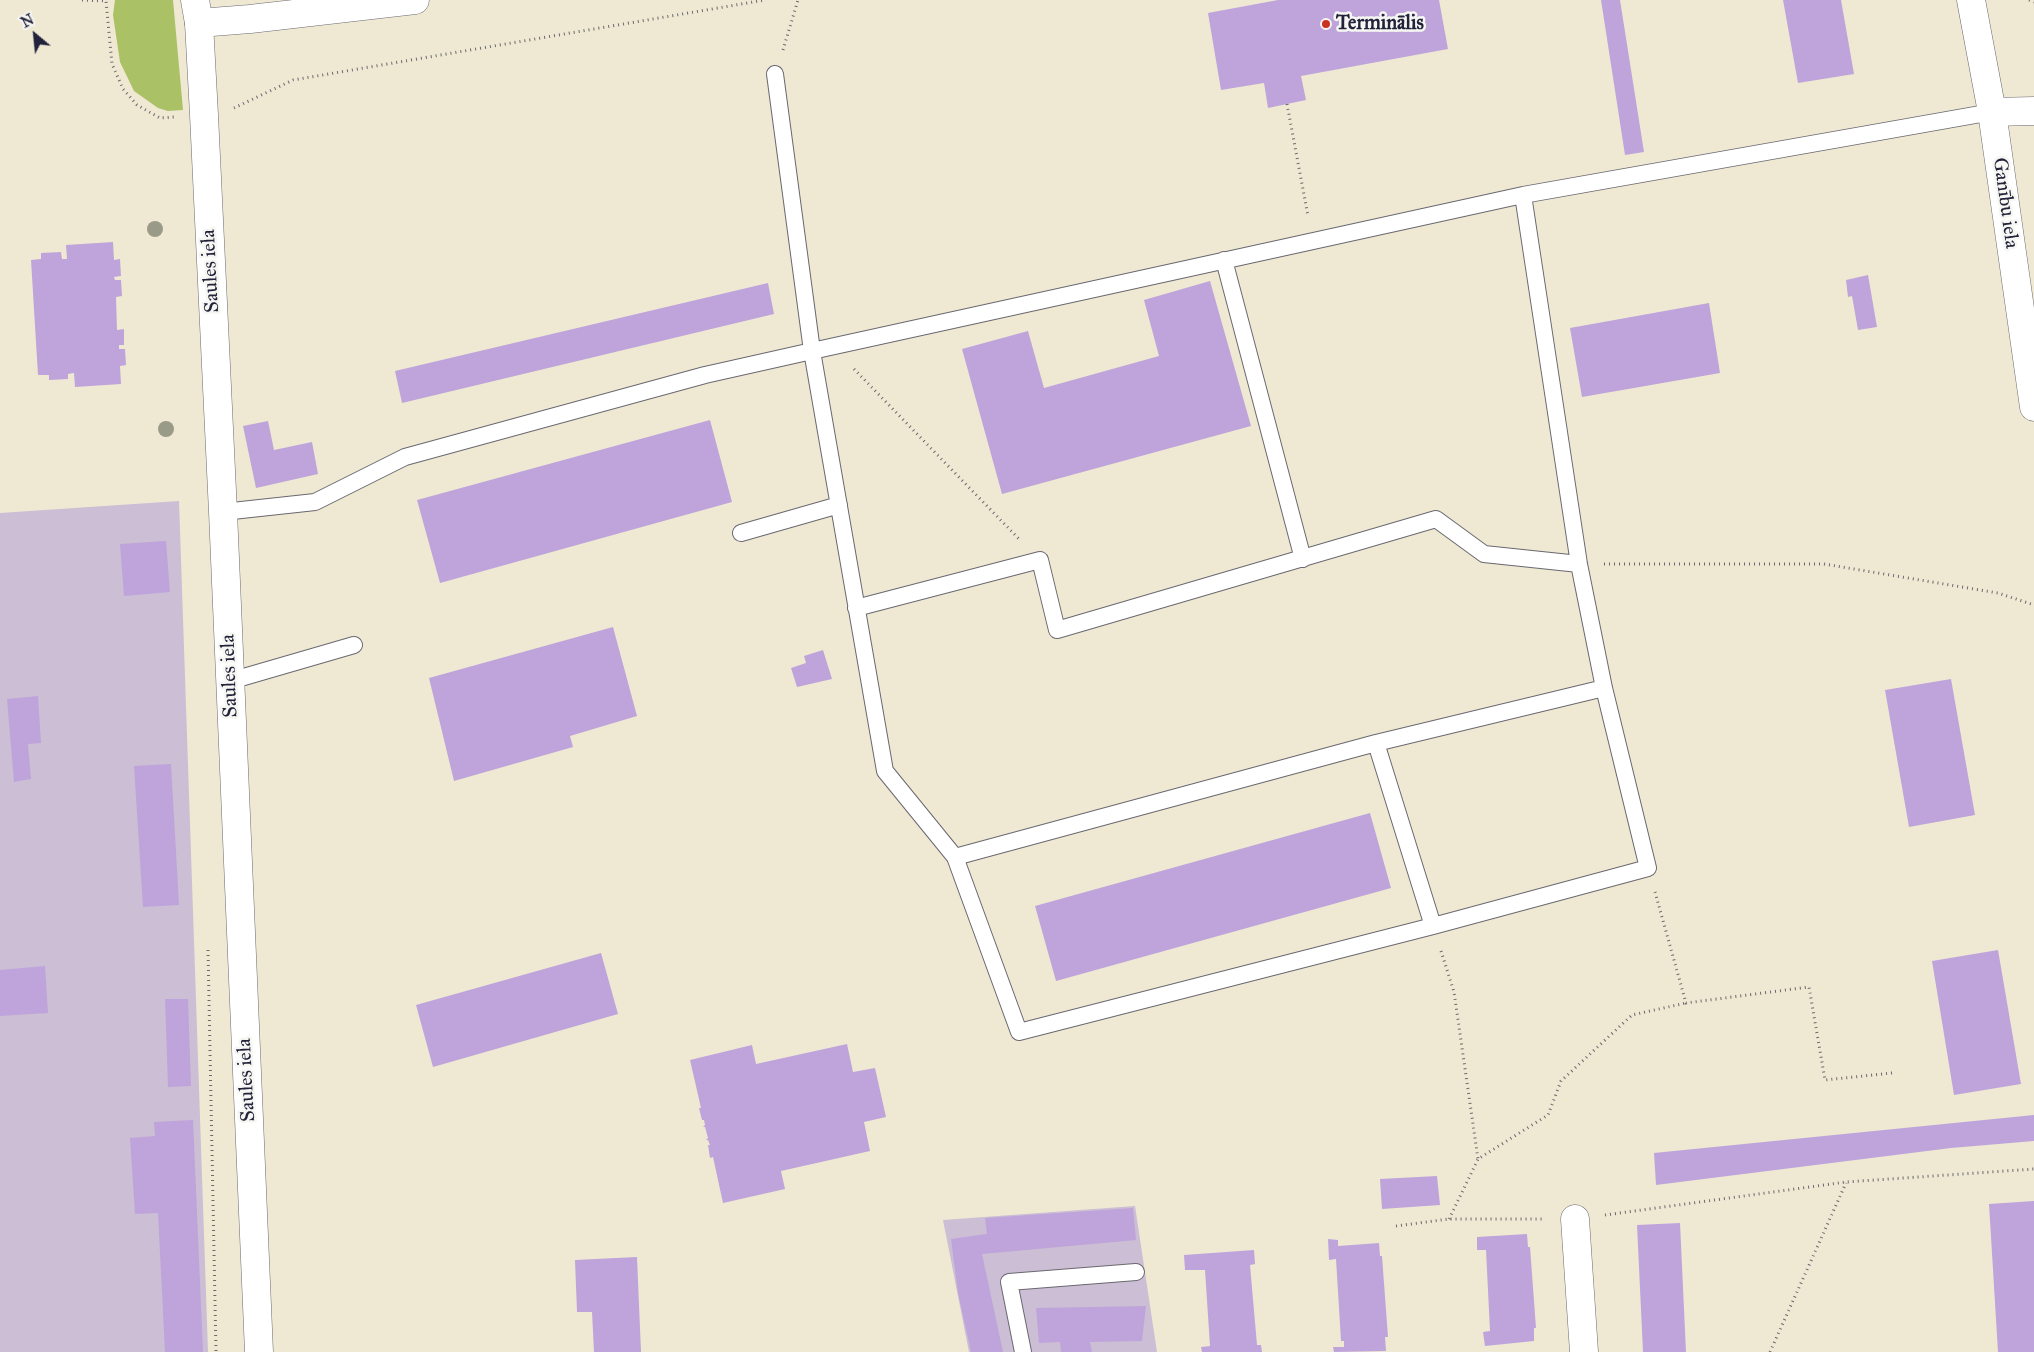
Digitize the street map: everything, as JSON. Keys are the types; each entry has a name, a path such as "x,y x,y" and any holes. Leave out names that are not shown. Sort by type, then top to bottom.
{"street":[{"path":"197,12 250,19 415,0"},
{"name":"Ganību iela","path":"1972,0 1992,112 2034,407"},
{"name":"Saules iela","path":"197,12 223,512 259,1352"},
{"path":"1992,112 2034,111"},
{"path":"1575,1219 1584,1352"}],"lane":[{"path":"775,74 812,351 885,771 955,857 1019,1032 1433,926 1648,868 1604,688 1579,564 1522,195"},
{"path":"223,512 315,502 405,457 705,375 832,346 1522,195 1992,112"},
{"path":"1224,260 1303,559"},
{"path":"741,533 839,505"},
{"path":"856,608 1040,560 1058,630 1436,519 1484,554 1579,564"},
{"path":"230,681 354,645"},
{"path":"955,857 1376,743 1604,688"},
{"path":"1376,743 1433,926"},
{"path":"1024,1352 1009,1282 1136,1272"}],"path":[{"path":"82,0 107,0 112,64 123,89 137,105 160,118 182,117"},
{"path":"227,112 292,80 765,0"},
{"path":"775,74 798,0"},
{"path":"2029,0 2034,2"},
{"path":"1287,104 1313,241"},
{"path":"832,346 1040,560"},
{"path":"1579,564 1824,564 1998,593 2034,605"},
{"path":"1648,868 1686,1003"},
{"path":"1433,926 1454,992 1478,1159"},
{"path":"1449,1219 1478,1159 1548,1114 1561,1081 1632,1015 1686,1003 1810,987 1825,1080 1892,1073"},
{"path":"1396,1226 1449,1219 1575,1219 1846,1182 2034,1169"},
{"path":"1770,1352 1846,1182"}],"shaded area":[{"path":"179,501 208,1352 0,1352 0,513"},
{"path":"1135,1206 1157,1352 969,1352 943,1220"}],"green space":[{"path":"115,0 173,0 183,110 168,111 158,108 134,91 120,62 113,15"}],"building":[{"path":"1278,0 1439,0 1448,49 1301,76 1306,100 1268,108 1264,83 1221,90 1208,13"},
{"path":"1601,0 1620,0 1644,152 1625,155"},
{"path":"1783,0 1841,0 1854,74 1798,83"},
{"path":"113,242 114,260 120,259 121,276 114,277 115,280 121,280 122,296 116,297 117,330 124,329 124,345 119,345 119,349 125,349 126,365 120,366 121,384 75,387 74,373 68,374 68,379 49,380 49,375 38,375 31,260 41,259 41,253 61,252 62,259 67,259 66,245"},
{"path":"1868,275 1877,327 1858,330 1852,296 1848,297 1846,280"},
{"path":"1210,281 1251,426 1002,494 962,349 1028,331 1044,388 1159,356 1144,300"},
{"path":"768,283 774,314 402,403 395,371"},
{"path":"1709,303 1720,373 1582,397 1570,328"},
{"path":"710,420 732,502 440,583 417,500"},
{"path":"268,421 274,450 312,442 318,474 256,488 243,426"},
{"path":"166,541 170,592 124,596 120,544"},
{"path":"613,627 637,716 570,736 573,747 454,781 429,678"},
{"path":"823,650 832,679 797,687 791,668 806,663 804,656"},
{"path":"1951,679 1975,815 1909,827 1885,690"},
{"path":"38,696 41,743 28,744 31,779 14,782 7,699"},
{"path":"171,764 179,905 143,907 134,766"},
{"path":"1370,813 1391,888 1056,981 1035,906"},
{"path":"1998,950 2021,1084 1954,1095 1932,961"},
{"path":"601,953 618,1014 433,1067 416,1005"},
{"path":"45,966 48,1013 0,1016 0,970"},
{"path":"165,999 188,999 191,1086 168,1087"},
{"path":"847,1044 853,1072 875,1068 886,1117 864,1122 870,1151 781,1171 785,1189 723,1203 713,1157 710,1158 708,1145 710,1145 708,1140 706,1140 708,1138 705,1127 703,1127 705,1125 699,1108 701,1108 690,1060 752,1045 756,1064"},
{"path":"2034,1115 2034,1141 1951,1148 1656,1185 1654,1153"},
{"path":"193,1120 203,1352 165,1352 158,1213 135,1214 130,1138 155,1136 154,1122"},
{"path":"1437,1176 1440,1205 1382,1209 1380,1179"},
{"path":"2034,1201 2034,1352 1998,1352 1989,1204"},
{"path":"1133,1208 1136,1240 982,1254 1003,1352 971,1352 958,1293 951,1239 987,1234 985,1218"},
{"path":"1680,1223 1686,1352 1643,1352 1637,1225"},
{"path":"1527,1234 1528,1247 1530,1247 1536,1328 1534,1328 1534,1341 1485,1346 1483,1332 1490,1331 1486,1250 1477,1250 1477,1237"},
{"path":"1328,1239 1338,1240 1338,1246 1379,1243 1380,1256 1382,1256 1388,1337 1385,1337 1386,1351 1334,1352 1333,1347 1344,1347 1344,1341 1341,1341 1336,1259 1329,1260"},
{"path":"1254,1250 1255,1264 1250,1265 1257,1345 1261,1345 1262,1352 1202,1352 1201,1347 1210,1346 1205,1270 1185,1270 1184,1255"},
{"path":"637,1257 641,1352 594,1352 592,1312 577,1312 575,1260"},
{"path":"1146,1306 1142,1341 1090,1342 1092,1352 1061,1352 1060,1342 1039,1343 1036,1308"}],"place":[{"name":"Terminālis","path":"1326,24"}]}
